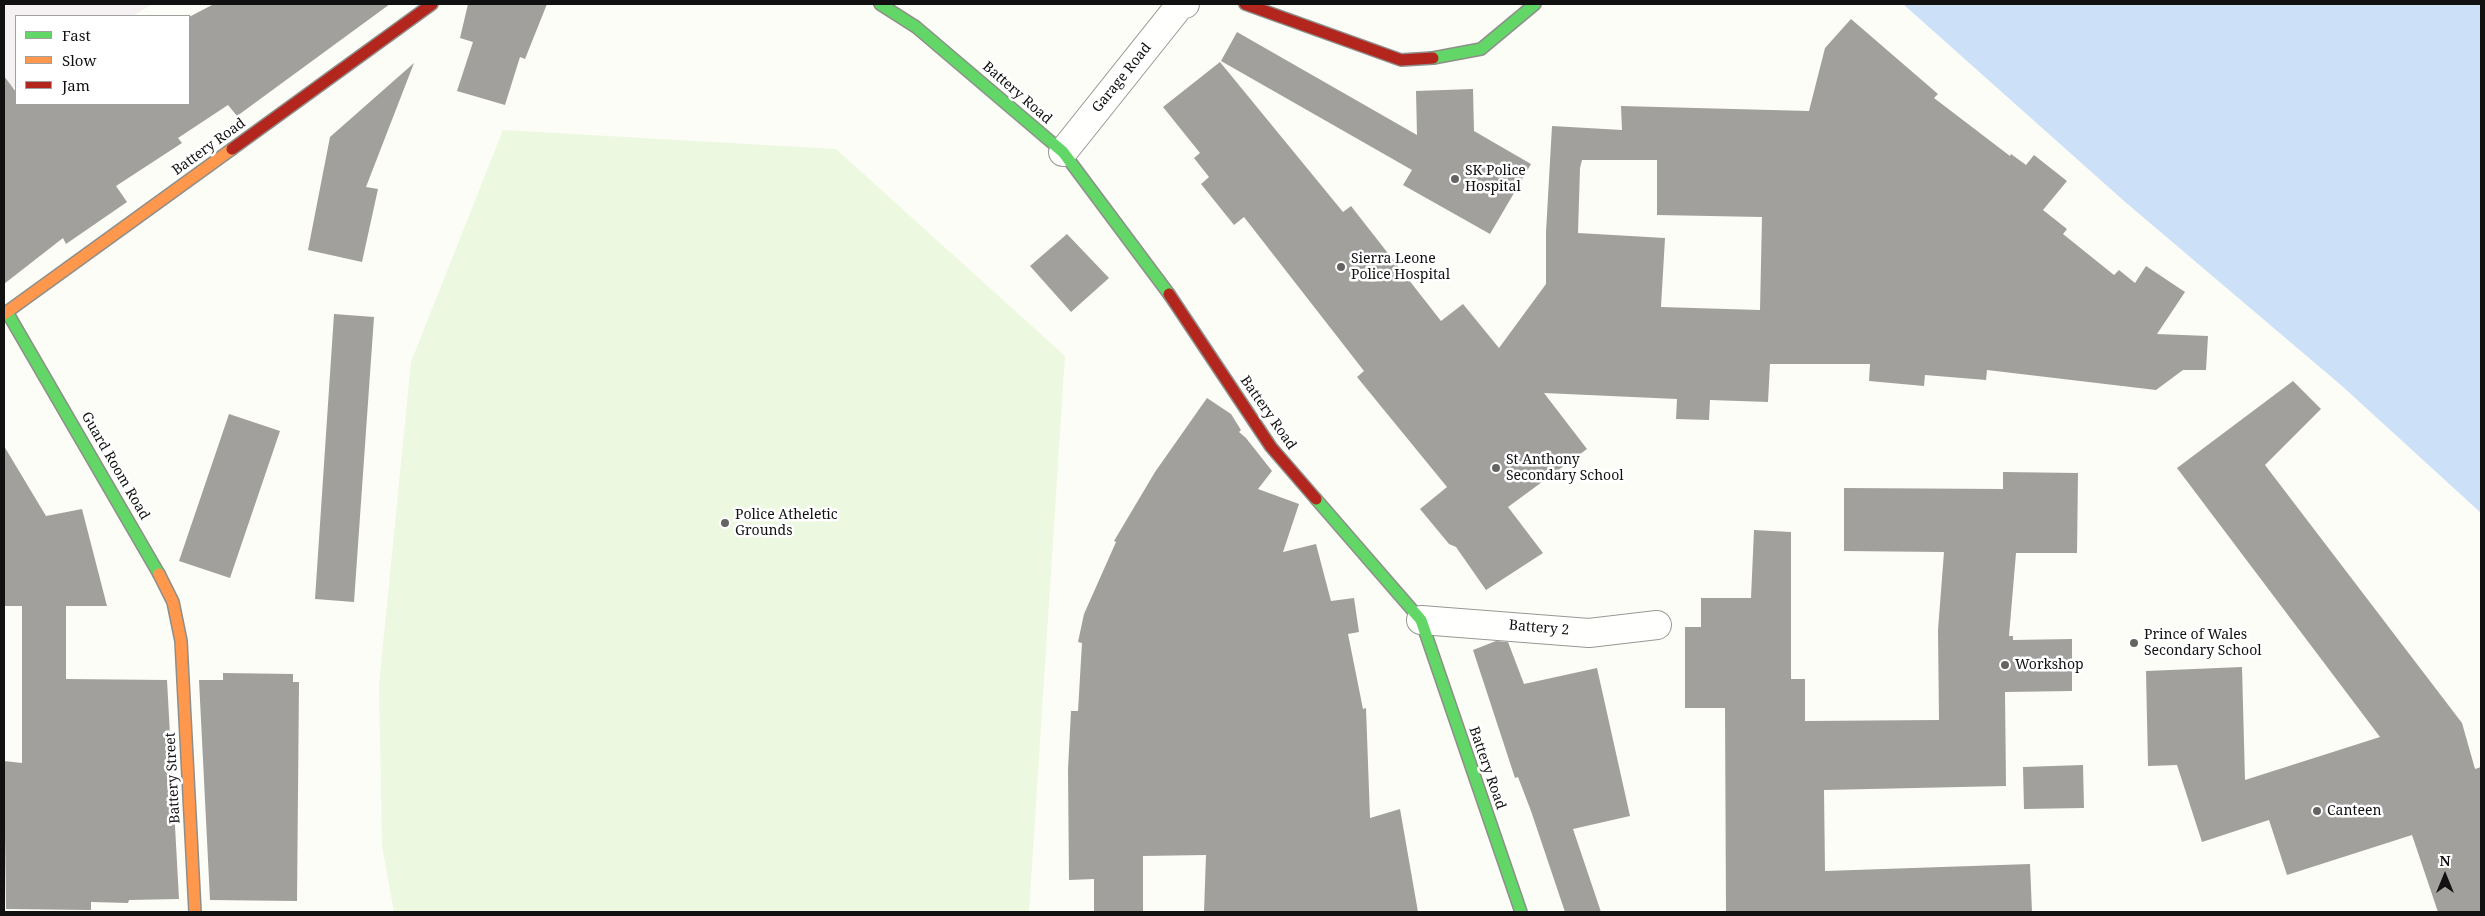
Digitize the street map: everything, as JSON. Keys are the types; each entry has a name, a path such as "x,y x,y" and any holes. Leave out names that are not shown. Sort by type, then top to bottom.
{"street":[{"name":"Battery Road","path":"5,313 432,4"},
{"name":"Battery Road","path":"880,4 916,27 1063,152 1190,323 1271,447 1421,620 1521,912"},
{"name":"Garage Road","path":"1063,152 1183,4"},
{"path":"1245,4 1401,60 1444,58 1481,49 1516,22 1535,4"},
{"name":"Guard Room Road","path":"5,313 160,576 173,602 181,642"},
{"name":"Battery 2","path":"1421,620 1589,633 1657,625"},
{"name":"Battery Street","path":"181,642 195,912"}],"shaded area":[{"path":"4,4 153,4 134,15 15,15 15,87 4,94"}],"green space":[{"name":"Police Atheletic Grounds","path":"503,130 836,149 1065,356 1029,912 394,912 382,846 379,685 411,362"}],"water":[{"path":"1903,4 2481,4 2481,513 2342,386 2124,201"}],"building":[{"path":"214,4 390,4 237,116 228,105 178,138 182,143 116,186 127,202 66,244 63,238 4,284 4,76 15,91 15,105 190,105 190,16"},
{"path":"468,4 547,4 525,59 520,57 505,105 457,91 473,42 460,38"},
{"path":"1851,19 1938,94 1934,98 2010,156 2011,154 2026,165 2034,155 2067,181 2043,210 2067,229 2063,234 2114,275 2119,270 2135,283 2146,266 2185,292 2157,334 2208,336 2206,370 2183,370 2156,390 1987,370 1986,380 1925,375 1924,386 1869,381 1870,364 1770,364 1768,402 1710,400 1709,420 1676,419 1677,399 1544,393 1587,449 1508,507 1543,553 1486,590 1456,547 1449,544 1420,509 1447,487 1357,377 1364,371 1244,217 1234,225 1201,184 1209,177 1194,158 1200,153 1163,107 1220,62 1343,212 1351,206 1441,321 1463,304 1499,348 1546,284 1546,232 1552,126 1622,130 1621,106 1809,111 1825,48","holes":["1582,160 1657,160 1657,215 1762,217 1760,310 1661,307 1665,238 1578,233 1580,168"]},
{"path":"1237,32 1417,135 1416,91 1473,89 1474,131 1531,164 1490,234 1403,185 1412,170 1221,61"},
{"path":"414,63 366,187 378,189 362,262 308,250 330,137"},
{"path":"1067,234 1109,278 1071,312 1030,266"},
{"path":"334,314 374,317 354,602 315,599"},
{"path":"2293,381 2321,409 2265,465 2462,723 2475,769 2481,767 2481,912 2438,912 2412,835 2287,875 2269,820 2202,842 2177,765 2148,766 2146,671 2242,667 2245,780 2380,737 2177,468"},
{"path":"1207,398 1231,414 1241,430 1239,432 1272,471 1258,489 1299,504 1283,552 1316,544 1331,601 1354,598 1359,632 1348,634 1363,709 1366,708 1370,818 1400,809 1418,912 1204,912 1206,855 1143,856 1143,912 1094,912 1094,879 1069,880 1068,769 1071,711 1078,711 1082,643 1078,642 1084,614 1116,542 1114,541 1155,472"},
{"path":"229,414 280,431 230,578 179,561"},
{"path":"4,446 46,516 82,509 107,606 66,606 66,679 167,680 179,899 129,900 128,903 91,902 91,910 6,909 4,761 22,763 22,606 4,606"},
{"path":"2003,472 2078,473 2077,553 2016,553 2009,636 2013,636 2013,640 2072,639 2072,691 2005,692 2006,786 1824,790 1825,871 2030,864 2032,912 1726,912 1725,708 1685,708 1685,627 1701,627 1701,598 1751,598 1754,530 1791,532 1791,679 1805,679 1805,721 1939,720 1938,630 1944,552 1844,551 1844,488 2003,489"},
{"path":"1496,641 1508,642 1524,684 1597,668 1630,816 1573,829 1601,912 1565,912 1531,811 1518,777 1515,778 1473,650"},
{"path":"223,673 293,674 293,682 299,682 297,901 210,900 199,680 223,680"},
{"path":"2083,765 2084,808 2024,809 2023,767"}],"traffic: fast":[{"path":"880,4 916,27 1063,152 1169,294"},
{"path":"1433,58 1481,49 1535,4"},
{"path":"7,312 159,574"},
{"path":"1316,499 1421,620 1521,912"}],"traffic: slow":[{"path":"4,314 232,149"},
{"path":"159,574 173,602 181,641 195,912"}],"traffic: jam":[{"path":"232,149 432,4"},
{"path":"1245,4 1401,60 1433,58"},
{"path":"1169,294 1271,447 1316,499"}],"place":[{"name":"SK Police Hospital","path":"1455,179"},
{"name":"Sierra Leone Police Hospital","path":"1341,267"},
{"name":"St Anthony Secondary School","path":"1496,468"},
{"name":"Police Atheletic Grounds","path":"725,523"},
{"name":"Prince of Wales Secondary School","path":"2134,643"},
{"name":"Workshop","path":"2005,665"},
{"name":"Canteen","path":"2317,811"}]}
